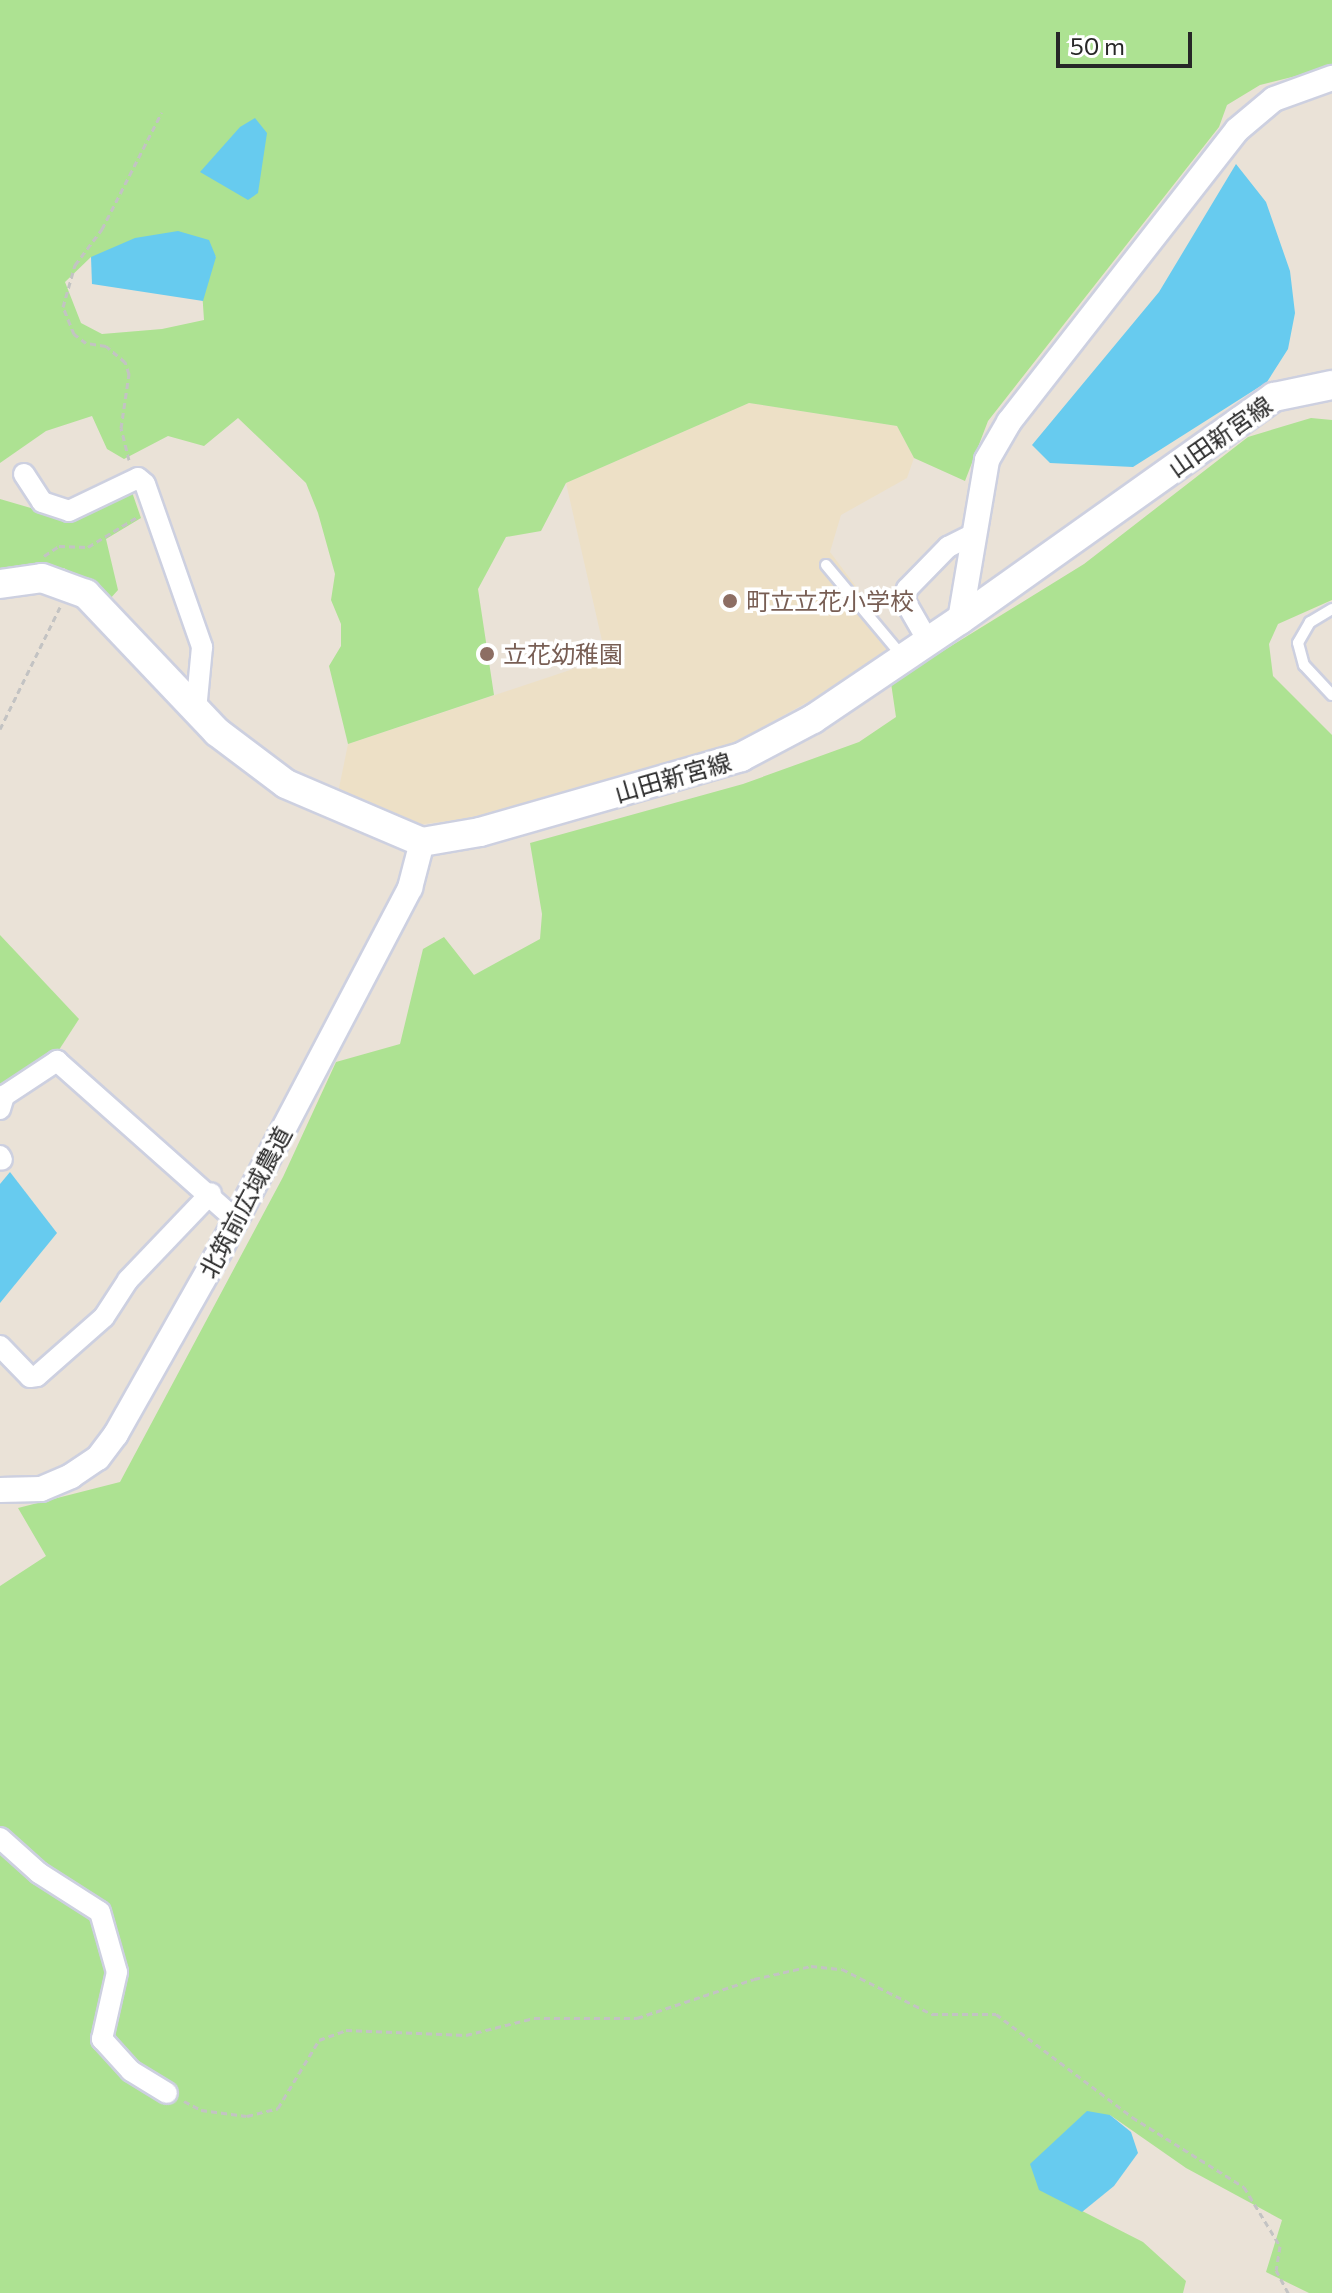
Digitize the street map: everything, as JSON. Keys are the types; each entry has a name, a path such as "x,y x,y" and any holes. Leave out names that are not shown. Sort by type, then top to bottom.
{"main road":[{"name":"山田新宮線","path":"422,842 480,832 741,757 813,719 904,658 1274,397 1332,385"},
{"path":"0,584 55,581 102,606 196,710 286,784 422,842"}],"street":[{"path":"960,620 987,460 1042,376 1237,130 1274,99 1332,78"},
{"path":"24,474 42,502 69,511 138,478 153,508 202,647 196,710"},
{"path":"928,641 905,601 907,589 948,547 973,534"},
{"name":"北筑前広域農道","path":"0,1490 41,1489 98,1458 146,1384 236,1220 410,888 422,842"},
{"path":"0,1109 4,1096 57,1061 194,1186 211,1193 236,1220"},
{"path":"0,1346 30,1377 37,1376 104,1317 128,1280 211,1193"},
{"path":"0,1838 39,1873 100,1912 117,1972 102,2039 131,2071 167,2093"}],"lane":[{"path":"826,565 904,658"},
{"path":"1332,609 1310,622 1298,643 1304,665 1332,695"}],"path":[{"path":"138,478 122,437 129,374 125,362 106,346 86,343 74,334 63,307 75,265 102,229 162,112"},
{"path":"0,729 55,581 40,560 59,546 88,547 153,508"},
{"path":"167,2093 201,2110 247,2116 278,2108 319,2040 346,2030 466,2035 534,2018 637,2018 754,1979 811,1966 842,1969 932,2014 996,2014 1132,2117 1244,2187 1280,2246 1276,2270 1288,2293"}],"shaded area":[{"name":"町立立花小学校","path":"749,403 897,426 914,458 907,478 841,515 830,552 903,649 728,746 487,816 408,826 337,798 348,744 606,658 566,483"}],"green space":[{"path":"0,0 1332,0 1332,67 1260,85 1227,105 1219,127 988,421 965,481 914,458 897,426 749,403 566,483 541,531 506,537 478,589 494,695 348,744 329,666 341,646 341,624 331,600 335,574 318,513 306,483 238,418 204,446 168,436 124,459 107,449 92,416 46,431 0,463","holes":["216,256 202,290 204,320 162,329 102,334 81,323 65,282 91,257"]},
{"path":"1311,418 1332,420 1332,600 1278,624 1269,644 1273,676 1332,735 1332,2293 1309,2293 1266,2272 1282,2220 1186,2168 1110,2115 1039,2189 1143,2242 1186,2281 1183,2293 0,2293 0,1586 46,1556 18,1508 120,1482 283,1177 336,1062 400,1044 423,949 444,937 474,975 540,939 542,914 530,843 743,784 859,742 896,717 891,683 1084,564 1248,437"},
{"path":"132,492 141,518 106,539 118,590 109,600 64,568 0,570 0,499 65,518"},
{"path":"0,935 79,1019 46,1070 0,1110"}],"water":[{"path":"255,118 267,133 258,193 248,200 200,172 240,127"},
{"path":"1236,164 1266,202 1290,271 1295,313 1288,349 1267,382 1133,467 1050,463 1032,445 1159,292"},
{"path":"178,231 209,240 216,257 203,301 92,284 91,257 135,238"},
{"path":"10,1172 57,1233 0,1303 0,1184"},
{"path":"1087,2111 1110,2115 1131,2132 1138,2153 1114,2186 1082,2212 1039,2190 1030,2164"}],"place":[{"name":"町立立花小学校","path":"730,601"},
{"name":"立花幼稚園","path":"487,654"}]}
